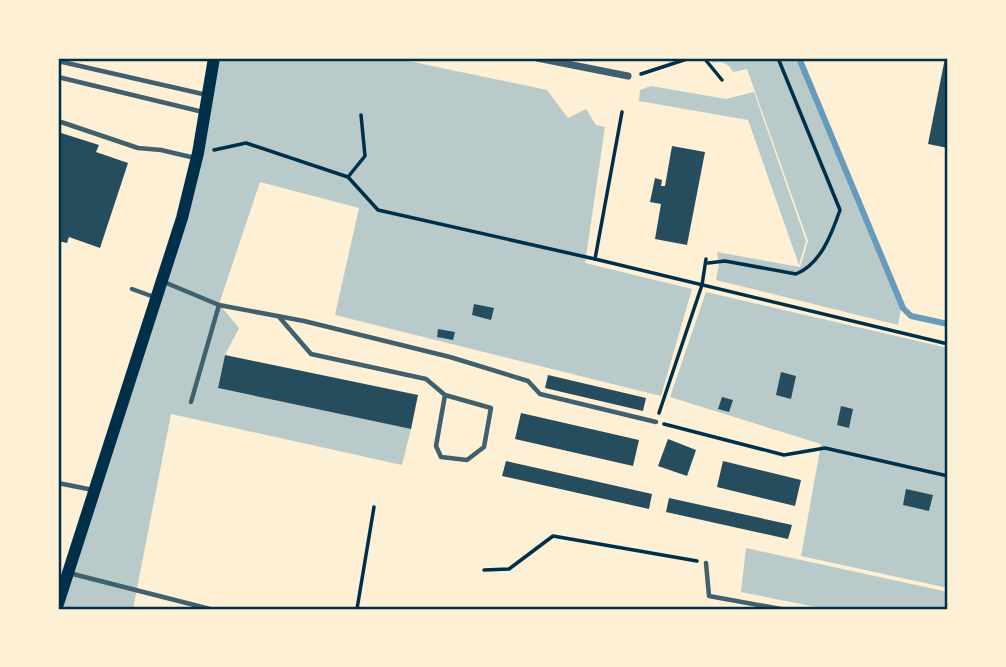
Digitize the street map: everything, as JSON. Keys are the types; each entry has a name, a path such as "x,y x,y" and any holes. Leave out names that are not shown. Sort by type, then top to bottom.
{"main road":[{"path":"58,604 164,282 197,155 214,58"}],"street":[{"path":"537,58 628,76"}],"lane":[{"path":"58,61 208,95"},
{"path":"58,77 205,113"},
{"path":"58,121 138,148 197,155"},
{"path":"164,282 219,305 450,357 528,381 540,394 656,422"},
{"path":"132,289 158,299"},
{"path":"191,402 219,305"},
{"path":"279,317 311,354 426,379 446,395 491,408 484,447 467,460 441,457 436,446 446,395"},
{"path":"58,483 94,490"},
{"path":"706,563 709,596 781,609"},
{"path":"68,573 210,609"}],"path":[{"path":"628,76 657,71 691,58"},
{"path":"704,58 722,80"},
{"path":"778,58 840,210 833,230 815,262 796,274 725,261 707,261 702,285 656,422 784,455 825,448 948,475"},
{"path":"596,259 622,111"},
{"path":"348,177 365,156 362,114"},
{"path":"197,155 246,143 348,177 378,209 948,344"},
{"path":"357,609 374,507"},
{"path":"484,570 509,569 553,536 706,563"}],"shaded area":[{"path":"214,58 394,58 547,90 568,118 586,109 596,125 605,127 585,263 692,289 661,396 335,315 359,208 260,182 219,304 239,328 225,355 218,388 411,429 402,465 171,414 133,609 58,609 164,282"},
{"path":"709,58 796,58 901,308 898,325 716,280 719,264 717,252 800,267 808,241 747,69 733,72 727,65 713,63"},
{"path":"651,86 726,99 754,92 806,241 799,265 748,120 639,101 640,90"},
{"path":"706,292 948,348 948,588 801,556 821,444 670,397"},
{"path":"746,548 948,592 948,609 826,609 741,592"}],"building":[{"path":"945,58 948,58 948,148 928,144"},
{"path":"58,132 99,145 96,152 128,163 100,248 69,237 67,243 58,241"},
{"path":"672,146 705,152 687,245 655,239 661,204 650,202 655,178 662,180 661,186 665,186"},
{"path":"474,304 494,308 491,320 472,315"},
{"path":"438,329 455,332 453,340 437,337"},
{"path":"225,355 418,395 411,429 218,388"},
{"path":"781,372 796,376 791,399 776,395"},
{"path":"548,375 646,398 643,411 545,388"},
{"path":"722,397 733,400 729,412 718,409"},
{"path":"841,406 853,409 849,428 837,425"},
{"path":"521,413 639,440 633,466 515,439"},
{"path":"668,439 696,450 687,476 658,466"},
{"path":"506,461 652,494 649,509 502,476"},
{"path":"723,461 801,480 795,506 717,487"},
{"path":"906,489 933,495 929,511 903,505"},
{"path":"669,498 792,525 788,539 666,512"}],"waterway":[{"path":"799,58 903,308 911,316 948,324"}]}
